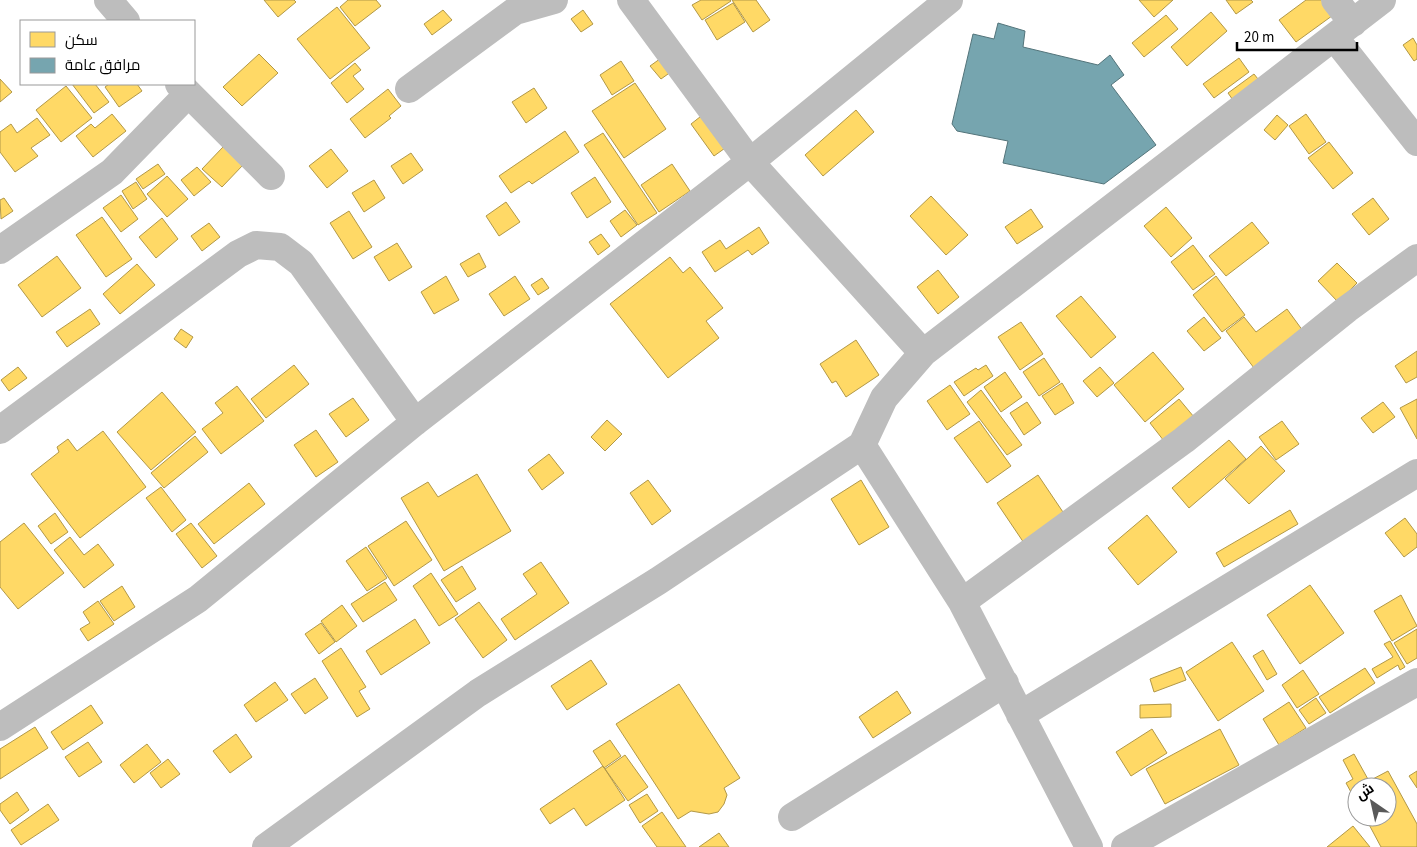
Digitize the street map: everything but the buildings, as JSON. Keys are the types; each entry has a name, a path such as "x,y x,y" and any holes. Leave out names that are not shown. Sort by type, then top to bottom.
{"street":[{"path":"108,0 125,20"},
{"path":"409,90 510,5 554,0"},
{"path":"631,0 750,162 923,353"},
{"path":"0,727 198,600 415,422 750,162 949,0"},
{"path":"1335,0 1344,30 1417,142"},
{"path":"266,847 478,694 658,581 862,445 884,398 923,353 1382,0"},
{"path":"0,250 112,172 183,89 271,176"},
{"path":"0,430 238,254 256,245 280,247 300,263 415,422"},
{"path":"962,602 1184,440 1347,309 1417,258"},
{"path":"862,445 962,602 1089,847"},
{"path":"1020,715 1417,473"},
{"path":"1126,847 1417,682"},
{"path":"792,817 1004,683"}]}
